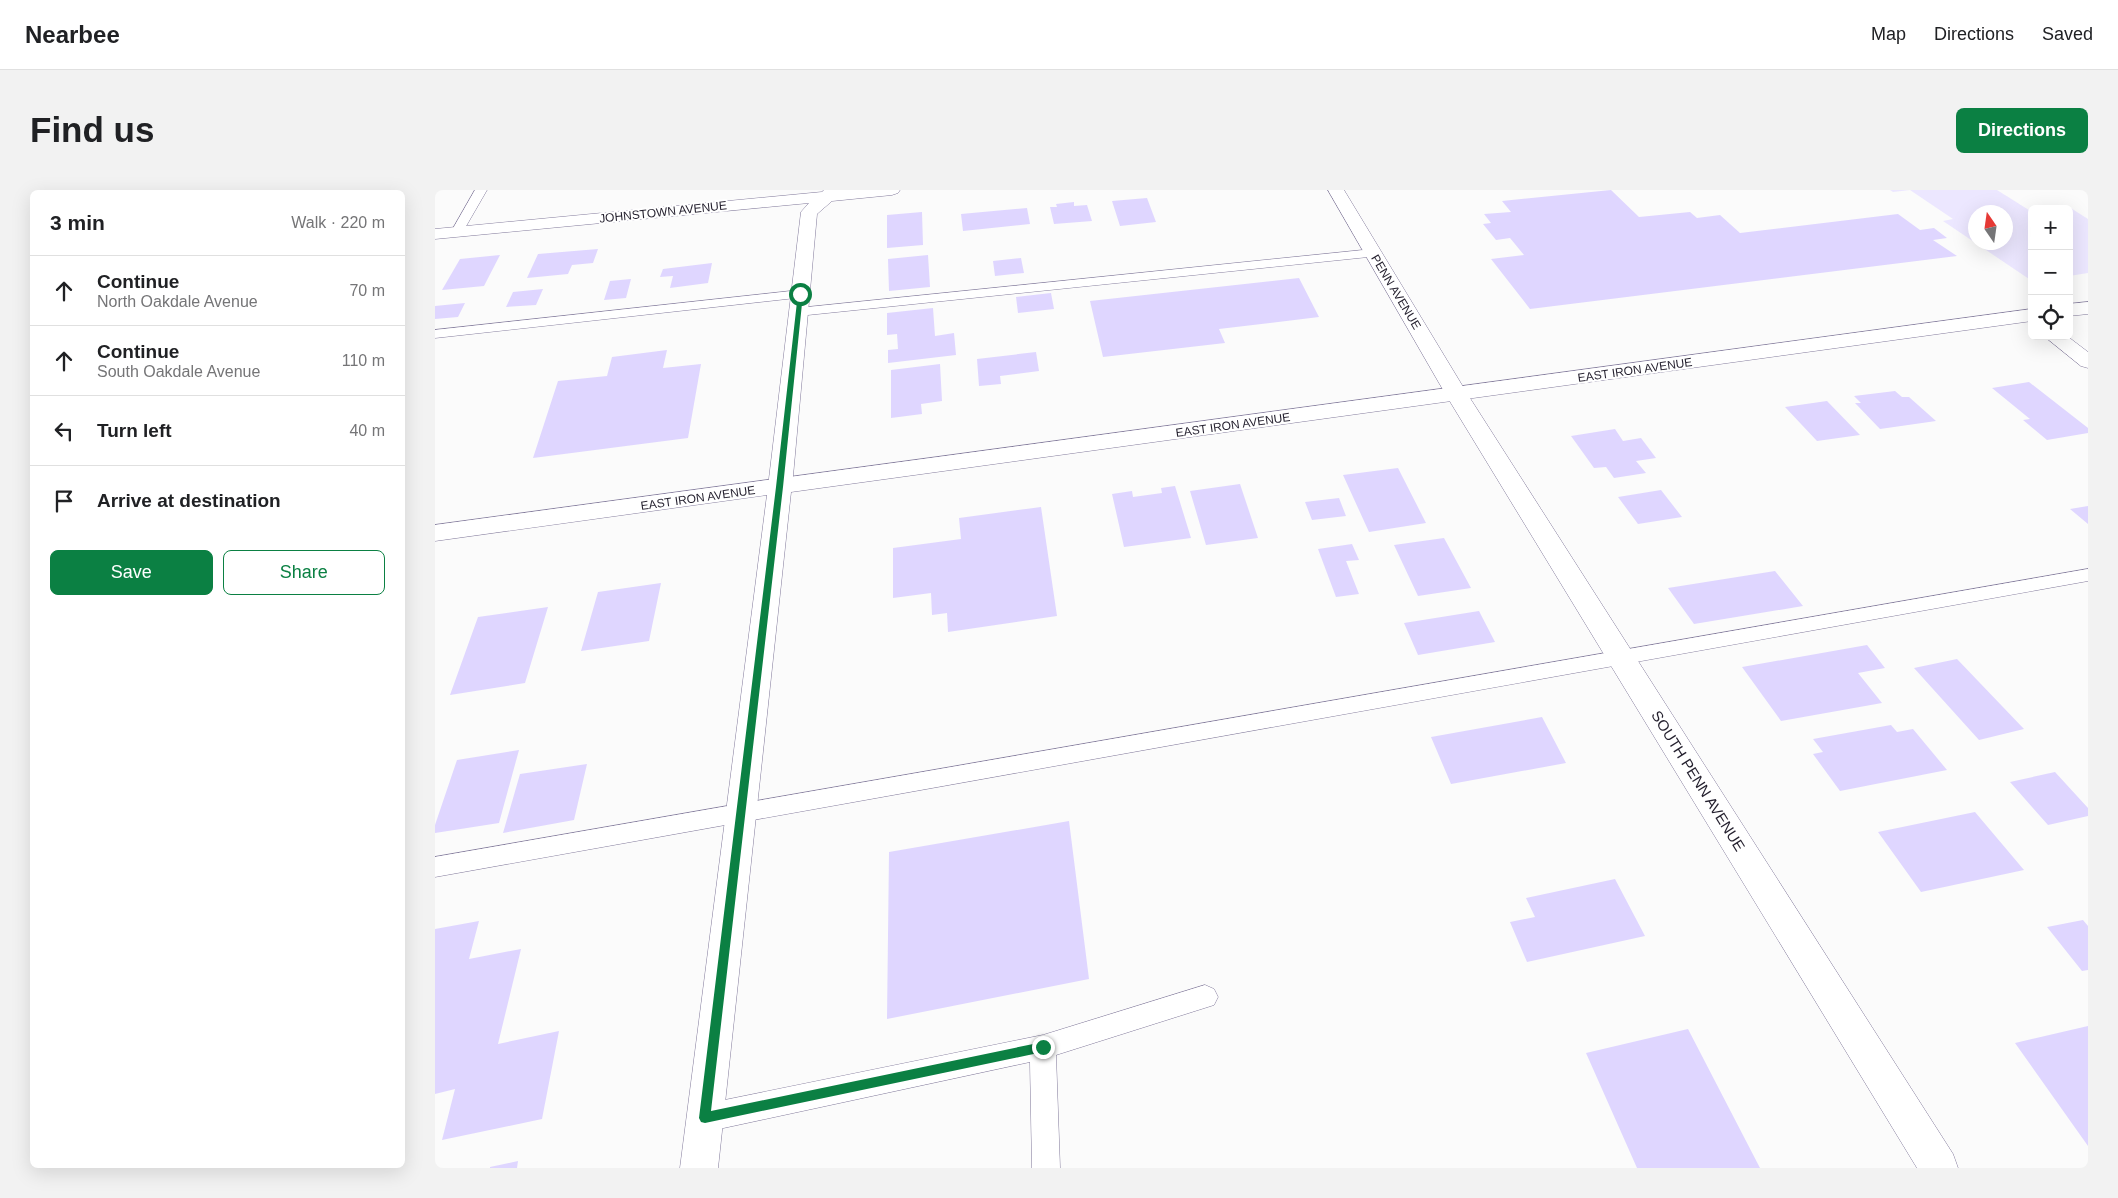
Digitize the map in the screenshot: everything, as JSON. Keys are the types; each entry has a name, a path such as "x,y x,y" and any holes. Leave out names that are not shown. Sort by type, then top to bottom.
{"street":[{"name":"JOHNSTOWN AVENUE","path":"435,234 831,193 891,190"},
{"name":"PENN AVENUE","path":"1336,190 1457,395"},
{"path":"699,1168 780,487 809,212 831,193"},
{"path":"2073,310 2088,308"},
{"name":"EAST IRON AVENUE","path":"435,533 2028,317"},
{"path":"2058,340 2088,362"},
{"name":"SOUTH PENN AVENUE","path":"1457,395 1939,1168"}],"lane":[{"path":"457,232 481,190"},
{"path":"435,334 1373,252"},
{"path":"435,867 2088,575"},
{"path":"705,1118 1043,1047 1205,997"},
{"path":"1043,1047 1046,1168"}],"shaded area":[{"path":"1890,190 1910,190 1893,192"},
{"path":"1910,190 1997,190 2028,209 2028,278 1986,250 2013,250 2013,205 1968,205 1968,238 1943,221 1953,219"},
{"path":"2073,210 2088,219 2088,273 2073,275"}],"building":[{"path":"1611,190 1639,217 1690,212 1697,218 1720,215 1740,233 1898,214 1920,230 1934,228 1947,238 1933,240 1957,256 1530,309 1491,259 1524,255 1510,238 1496,240 1483,224 1491,223 1484,214 1511,212 1502,201"},
{"path":"1147,198 1156,222 1120,226 1112,201"},
{"path":"1074,202 1074,206 1087,205 1092,221 1054,224 1050,207 1057,207 1056,204"},
{"path":"1027,208 1030,224 963,231 961,214"},
{"path":"922,212 923,245 887,248 887,215"},
{"path":"598,249 593,263 572,265 568,274 527,278 538,254"},
{"path":"500,255 484,286 442,290 460,259"},
{"path":"928,255 930,287 889,291 888,259"},
{"path":"1021,258 1024,273 995,276 993,261"},
{"path":"712,263 708,283 670,288 673,276 660,277 663,269"},
{"path":"1299,278 1319,317 1219,329 1225,343 1103,357 1090,301"},
{"path":"631,279 626,298 604,300 610,281"},
{"path":"543,289 536,305 506,307 513,292"},
{"path":"1051,293 1054,309 1018,313 1016,297"},
{"path":"465,303 458,317 435,319 435,306"},
{"path":"933,308 935,336 954,333 956,355 888,363 888,350 898,349 897,334 887,335 887,313"},
{"path":"667,350 663,368 701,364 688,438 533,458 558,381 607,376 612,357"},
{"path":"1036,352 1039,371 1000,376 1001,384 979,386 977,359"},
{"path":"940,364 942,401 921,404 922,414 891,418 891,370"},
{"path":"2029,382 2088,428 2088,433 2047,440 2023,420 2030,419 1992,388"},
{"path":"1895,391 1902,397 1909,397 1936,421 1880,429 1855,403 1861,403 1854,396"},
{"path":"1827,401 1860,435 1817,441 1785,407"},
{"path":"1615,429 1623,441 1641,438 1656,458 1636,461 1646,473 1614,478 1606,467 1594,468 1571,436"},
{"path":"1398,468 1426,523 1369,532 1343,475"},
{"path":"1240,484 1258,538 1206,545 1190,491"},
{"path":"1175,486 1191,538 1124,547 1112,494 1132,491 1133,497 1162,493 1161,488"},
{"path":"1661,490 1682,517 1638,524 1618,497"},
{"path":"1339,498 1346,516 1312,520 1305,502"},
{"path":"2088,506 2088,524 2070,509"},
{"path":"1041,507 1057,616 948,632 947,613 932,615 931,593 893,598 893,548 961,539 959,518"},
{"path":"1444,538 1471,588 1418,596 1394,545"},
{"path":"1352,544 1359,560 1346,561 1359,594 1336,597 1318,549"},
{"path":"1775,571 1803,606 1694,624 1668,588"},
{"path":"661,583 649,641 581,651 598,592"},
{"path":"548,607 525,683 450,695 478,617"},
{"path":"1479,611 1495,642 1418,655 1404,623"},
{"path":"1867,645 1885,668 1858,673 1882,703 1781,721 1742,667"},
{"path":"1957,659 2024,729 1979,740 1914,668"},
{"path":"1542,717 1566,763 1451,784 1431,737"},
{"path":"1891,725 1897,732 1913,729 1947,770 1840,791 1813,754 1823,752 1813,739"},
{"path":"519,750 499,823 435,833 435,825 457,760"},
{"path":"587,764 574,820 503,833 520,774"},
{"path":"2055,772 2088,808 2088,816 2048,825 2010,782"},
{"path":"1975,812 2024,870 1921,892 1878,832"},
{"path":"1069,821 1089,979 887,1019 889,852"},
{"path":"1615,879 1645,936 1527,962 1510,922 1535,917 1526,898"},
{"path":"2083,920 2088,926 2088,970 2082,971 2047,927"},
{"path":"479,921 469,959 521,949 498,1044 559,1031 542,1119 442,1140 455,1089 435,1094 435,929"},
{"path":"2088,1026 2088,1146 2015,1043"},
{"path":"1688,1029 1760,1168 1637,1168 1586,1053"},
{"path":"518,1161 517,1168 490,1168 490,1167"}],"route":[{"path":"800,294 780,487 705,1118 1043,1047"}]}
